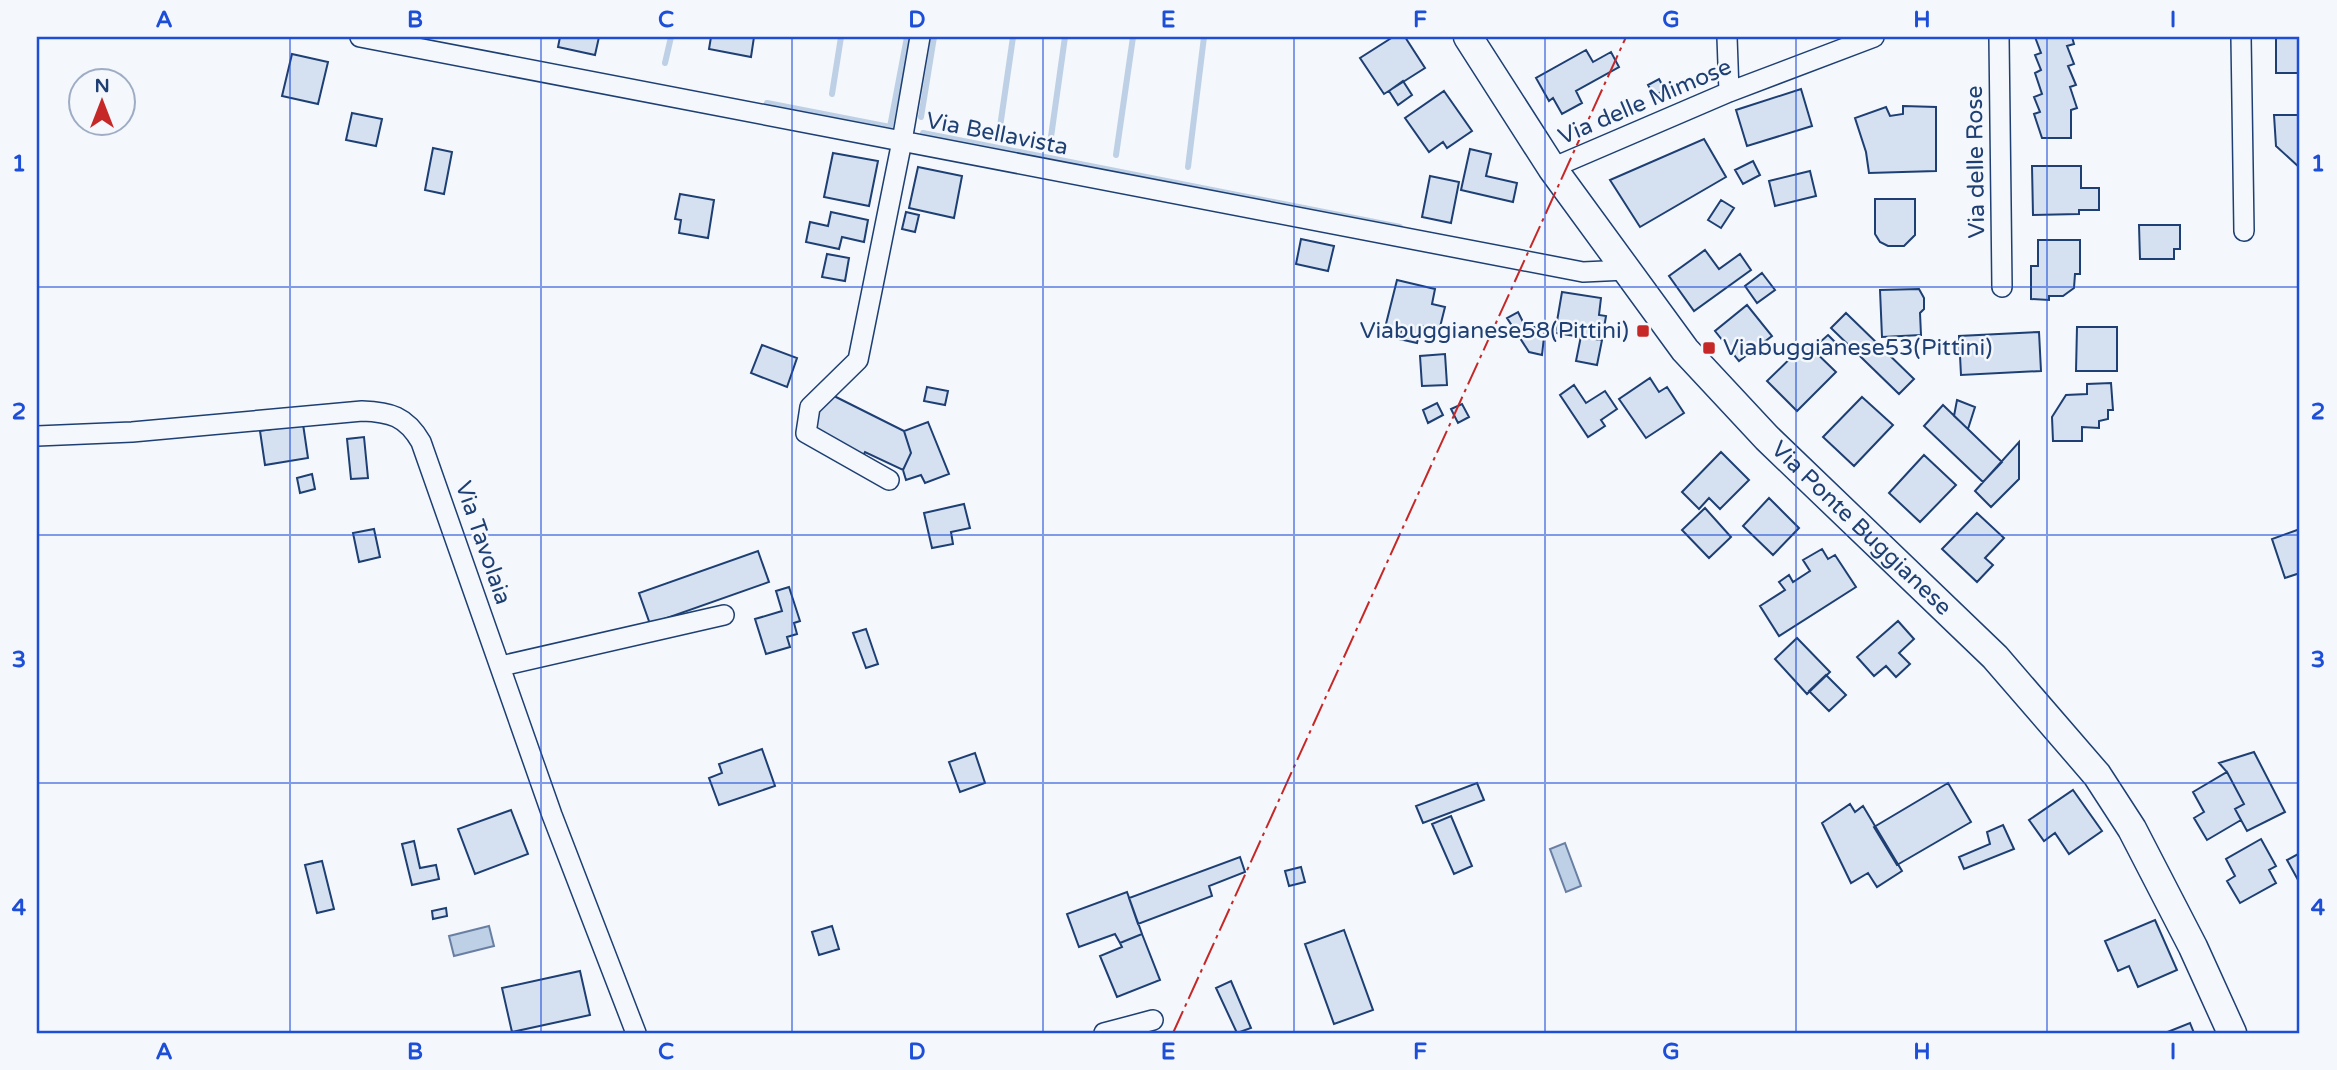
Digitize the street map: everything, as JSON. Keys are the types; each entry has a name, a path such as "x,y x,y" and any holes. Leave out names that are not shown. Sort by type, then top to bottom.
{"main road":[{"name":"Via Ponte Buggianese","path":"1468,37 1552,168 1694,360 1767,438 1995,657 2097,775 2138,841 2193,947 2232,1033"}],"street":[{"name":"Via Bellavista","path":"360,37 1583,272 1626,270"},
{"path":"889,480 806,433 810,407 858,360 920,37"},
{"path":"1727,37 1729,92"},
{"name":"Via delle Mimose","path":"1552,168 1729,92 1874,37"},
{"name":"Via delle Rose","path":"1999,37 2002,287"},
{"path":"2241,37 2244,231"},
{"name":"Via Tavolaia","path":"37,436 132,432 362,411 393,414 410,426 421,442 552,815 636,1033"},
{"path":"501,666 724,615"},
{"path":"1104,1033 1153,1020"}],"water":[{"path":"1565,843 1581,886 1566,892 1550,849"},
{"path":"489,926 494,946 454,956 449,936"}],"building":[{"path":"560,37 599,37 595,55 558,47"},
{"path":"711,37 754,37 751,57 709,49"},
{"path":"1393,37 1405,37 1425,68 1384,94 1360,58"},
{"path":"2035,37 2072,37 2074,44 2067,46 2074,64 2068,66 2076,85 2070,87 2077,108 2071,110 2071,138 2042,138 2034,114 2040,112 2034,97 2042,94 2035,73 2041,70 2035,55 2041,53"},
{"path":"2276,37 2300,37 2300,73 2276,73"},
{"path":"1586,50 1593,62 1611,52 1619,67 1576,91 1582,103 1562,114 1553,98 1549,101 1536,78"},
{"path":"292,54 328,62 318,104 282,96"},
{"path":"1659,79 1665,90 1654,96 1648,85"},
{"path":"1403,81 1412,95 1398,105 1389,91"},
{"path":"1801,89 1812,126 1747,146 1736,110"},
{"path":"1444,91 1472,131 1447,148 1443,142 1429,152 1405,118"},
{"path":"1903,106 1936,107 1936,171 1869,173 1866,152 1855,118 1886,107 1890,116 1903,114"},
{"path":"352,113 382,119 376,146 346,140"},
{"path":"2274,115 2300,115 2300,168 2276,146"},
{"path":"1704,139 1726,177 1640,227 1610,180"},
{"path":"433,148 452,152 444,194 425,190"},
{"path":"1470,149 1491,154 1486,176 1517,183 1513,202 1461,190"},
{"path":"833,153 878,161 869,206 824,197"},
{"path":"1753,161 1760,175 1743,184 1735,170"},
{"path":"2032,166 2081,166 2081,188 2099,188 2099,210 2079,210 2079,214 2033,215"},
{"path":"918,167 962,176 954,218 909,208"},
{"path":"1810,171 1816,196 1775,206 1769,181"},
{"path":"1430,176 1459,182 1451,223 1422,217"},
{"path":"680,194 714,200 708,238 679,233 681,220 675,219"},
{"path":"1875,199 1915,199 1915,235 1904,246 1888,246 1880,242 1875,234"},
{"path":"1721,200 1734,208 1721,228 1708,220"},
{"path":"831,212 868,220 864,242 842,237 839,249 806,242 810,222 828,226"},
{"path":"906,212 919,215 915,232 902,229"},
{"path":"2139,225 2180,225 2180,249 2174,249 2174,259 2140,259"},
{"path":"1301,239 1334,246 1328,271 1296,264"},
{"path":"2038,240 2080,240 2080,274 2075,274 2074,288 2063,296 2049,296 2049,300 2031,299 2031,266 2038,266"},
{"path":"1705,250 1719,269 1740,254 1751,270 1694,311 1669,276"},
{"path":"827,254 849,258 845,281 822,277"},
{"path":"1762,273 1775,290 1757,303 1745,286"},
{"path":"1397,280 1435,289 1432,304 1445,307 1439,331 1421,326 1417,343 1399,339 1401,331 1385,328"},
{"path":"1919,289 1924,298 1924,309 1920,313 1921,335 1882,337 1880,290"},
{"path":"1562,292 1601,298 1599,315 1606,316 1602,340 1555,333"},
{"path":"1747,305 1772,336 1739,361 1715,331"},
{"path":"1518,312 1525,326 1545,328 1542,355 1529,352 1507,318"},
{"path":"1846,313 1914,379 1899,394 1831,328"},
{"path":"2077,327 2117,327 2117,371 2076,371"},
{"path":"2039,332 2041,371 1961,375 1959,336"},
{"path":"1828,335 1838,345 1829,354 1819,343"},
{"path":"1581,336 1602,340 1597,365 1576,361"},
{"path":"1806,343 1836,372 1797,411 1767,381"},
{"path":"762,345 797,358 787,387 751,373"},
{"path":"1445,354 1447,385 1422,386 1420,356"},
{"path":"1650,378 1659,392 1667,387 1684,413 1646,438 1619,399"},
{"path":"2111,383 2113,410 2108,410 2108,419 2099,421 2099,428 2082,427 2082,441 2053,441 2052,417 2066,395 2087,394 2087,384"},
{"path":"1574,385 1586,403 1605,391 1617,409 1601,420 1605,426 1588,437 1560,395"},
{"path":"927,387 948,391 945,405 924,401"},
{"path":"828,393 904,431 911,453 903,470 865,452 862,458 808,432"},
{"path":"1862,397 1893,425 1854,466 1823,437"},
{"path":"1957,400 1975,407 1968,429 1954,416"},
{"path":"1437,403 1443,415 1428,423 1423,410"},
{"path":"1462,404 1469,417 1458,423 1451,409"},
{"path":"1943,405 2002,462 1983,482 1924,426"},
{"path":"928,422 949,474 925,483 921,475 906,480 903,470 911,453 904,431"},
{"path":"303,424 308,458 265,465 260,431"},
{"path":"364,437 368,478 351,479 347,439"},
{"path":"2019,442 2019,479 1991,507 1975,491"},
{"path":"1721,452 1749,480 1720,509 1709,498 1699,509 1682,492"},
{"path":"1924,455 1956,485 1920,522 1889,493"},
{"path":"312,474 315,489 300,493 297,478"},
{"path":"1769,498 1799,528 1773,555 1743,526"},
{"path":"964,504 970,528 951,532 953,544 932,548 924,513"},
{"path":"1705,508 1731,537 1709,558 1682,530"},
{"path":"1977,513 2004,538 1985,558 1993,565 1977,582 1942,549"},
{"path":"374,529 380,557 359,562 353,533"},
{"path":"2300,529 2300,573 2285,578 2272,539"},
{"path":"1822,549 1828,559 1835,555 1856,587 1779,636 1760,606 1785,590 1779,582 1789,575 1793,582 1810,571 1803,560"},
{"path":"758,551 769,582 650,624 639,593"},
{"path":"789,587 800,621 794,623 797,634 787,637 790,647 766,654 755,619 782,611 776,591"},
{"path":"1898,621 1914,639 1899,653 1910,664 1896,677 1886,666 1874,676 1857,657"},
{"path":"866,629 878,664 866,668 853,633"},
{"path":"1797,638 1830,672 1807,694 1775,659"},
{"path":"1826,675 1846,695 1829,711 1809,691"},
{"path":"762,749 775,786 719,805 709,778 722,773 719,764"},
{"path":"2254,752 2285,812 2247,831 2235,809 2244,804 2227,772 2219,763"},
{"path":"975,753 985,783 960,792 949,762"},
{"path":"2227,772 2244,804 2235,809 2241,820 2207,840 2194,818 2204,812 2193,792"},
{"path":"1477,783 1484,800 1423,823 1416,806"},
{"path":"1948,783 1971,822 1897,865 1874,827"},
{"path":"2073,790 2102,831 2069,854 2055,833 2044,841 2029,820"},
{"path":"1850,804 1855,812 1863,806 1902,871 1877,887 1868,873 1851,883 1822,823"},
{"path":"511,810 528,854 475,874 458,829"},
{"path":"1451,816 1472,866 1454,874 1432,824"},
{"path":"2003,825 2014,849 1964,869 1959,857 1990,844 1987,832"},
{"path":"2261,839 2276,866 2269,870 2276,883 2240,903 2227,881 2235,876 2226,859"},
{"path":"414,841 420,868 436,865 439,879 412,885 402,844"},
{"path":"2300,853 2300,879 2298,880 2287,860"},
{"path":"1240,857 1245,872 1209,886 1212,896 1138,924 1129,898"},
{"path":"322,861 334,909 317,913 305,865"},
{"path":"1301,867 1305,882 1289,886 1285,871"},
{"path":"1127,892 1142,934 1120,943 1115,934 1079,947 1067,914"},
{"path":"446,908 447,916 433,919 432,911"},
{"path":"2155,920 2177,970 2138,987 2129,966 2118,971 2105,941"},
{"path":"832,926 839,949 819,955 812,932"},
{"path":"1344,930 1373,1010 1334,1024 1305,944"},
{"path":"1142,934 1160,980 1117,997 1100,956 1122,947 1120,943"},
{"path":"580,971 590,1015 512,1032 502,988"},
{"path":"1231,981 1251,1028 1237,1033 1216,988"},
{"path":"2190,1023 2194,1033 2165,1033"}],"waterway":[{"path":"665,63 671,37"},
{"path":"832,94 841,37"},
{"path":"767,103 890,127 907,37"},
{"path":"921,117 934,37"},
{"path":"999,134 1013,37"},
{"path":"1050,144 1065,37"},
{"path":"1116,155 1133,37"},
{"path":"1188,167 1204,37"},
{"path":"923,133 1400,227"}],"power":[{"path":"1173,1033 1626,37"}],"place":[{"name":"Viabuggianese58(Pittini)","path":"1643,331"},
{"name":"Viabuggianese53(Pittini)","path":"1709,348"}]}
